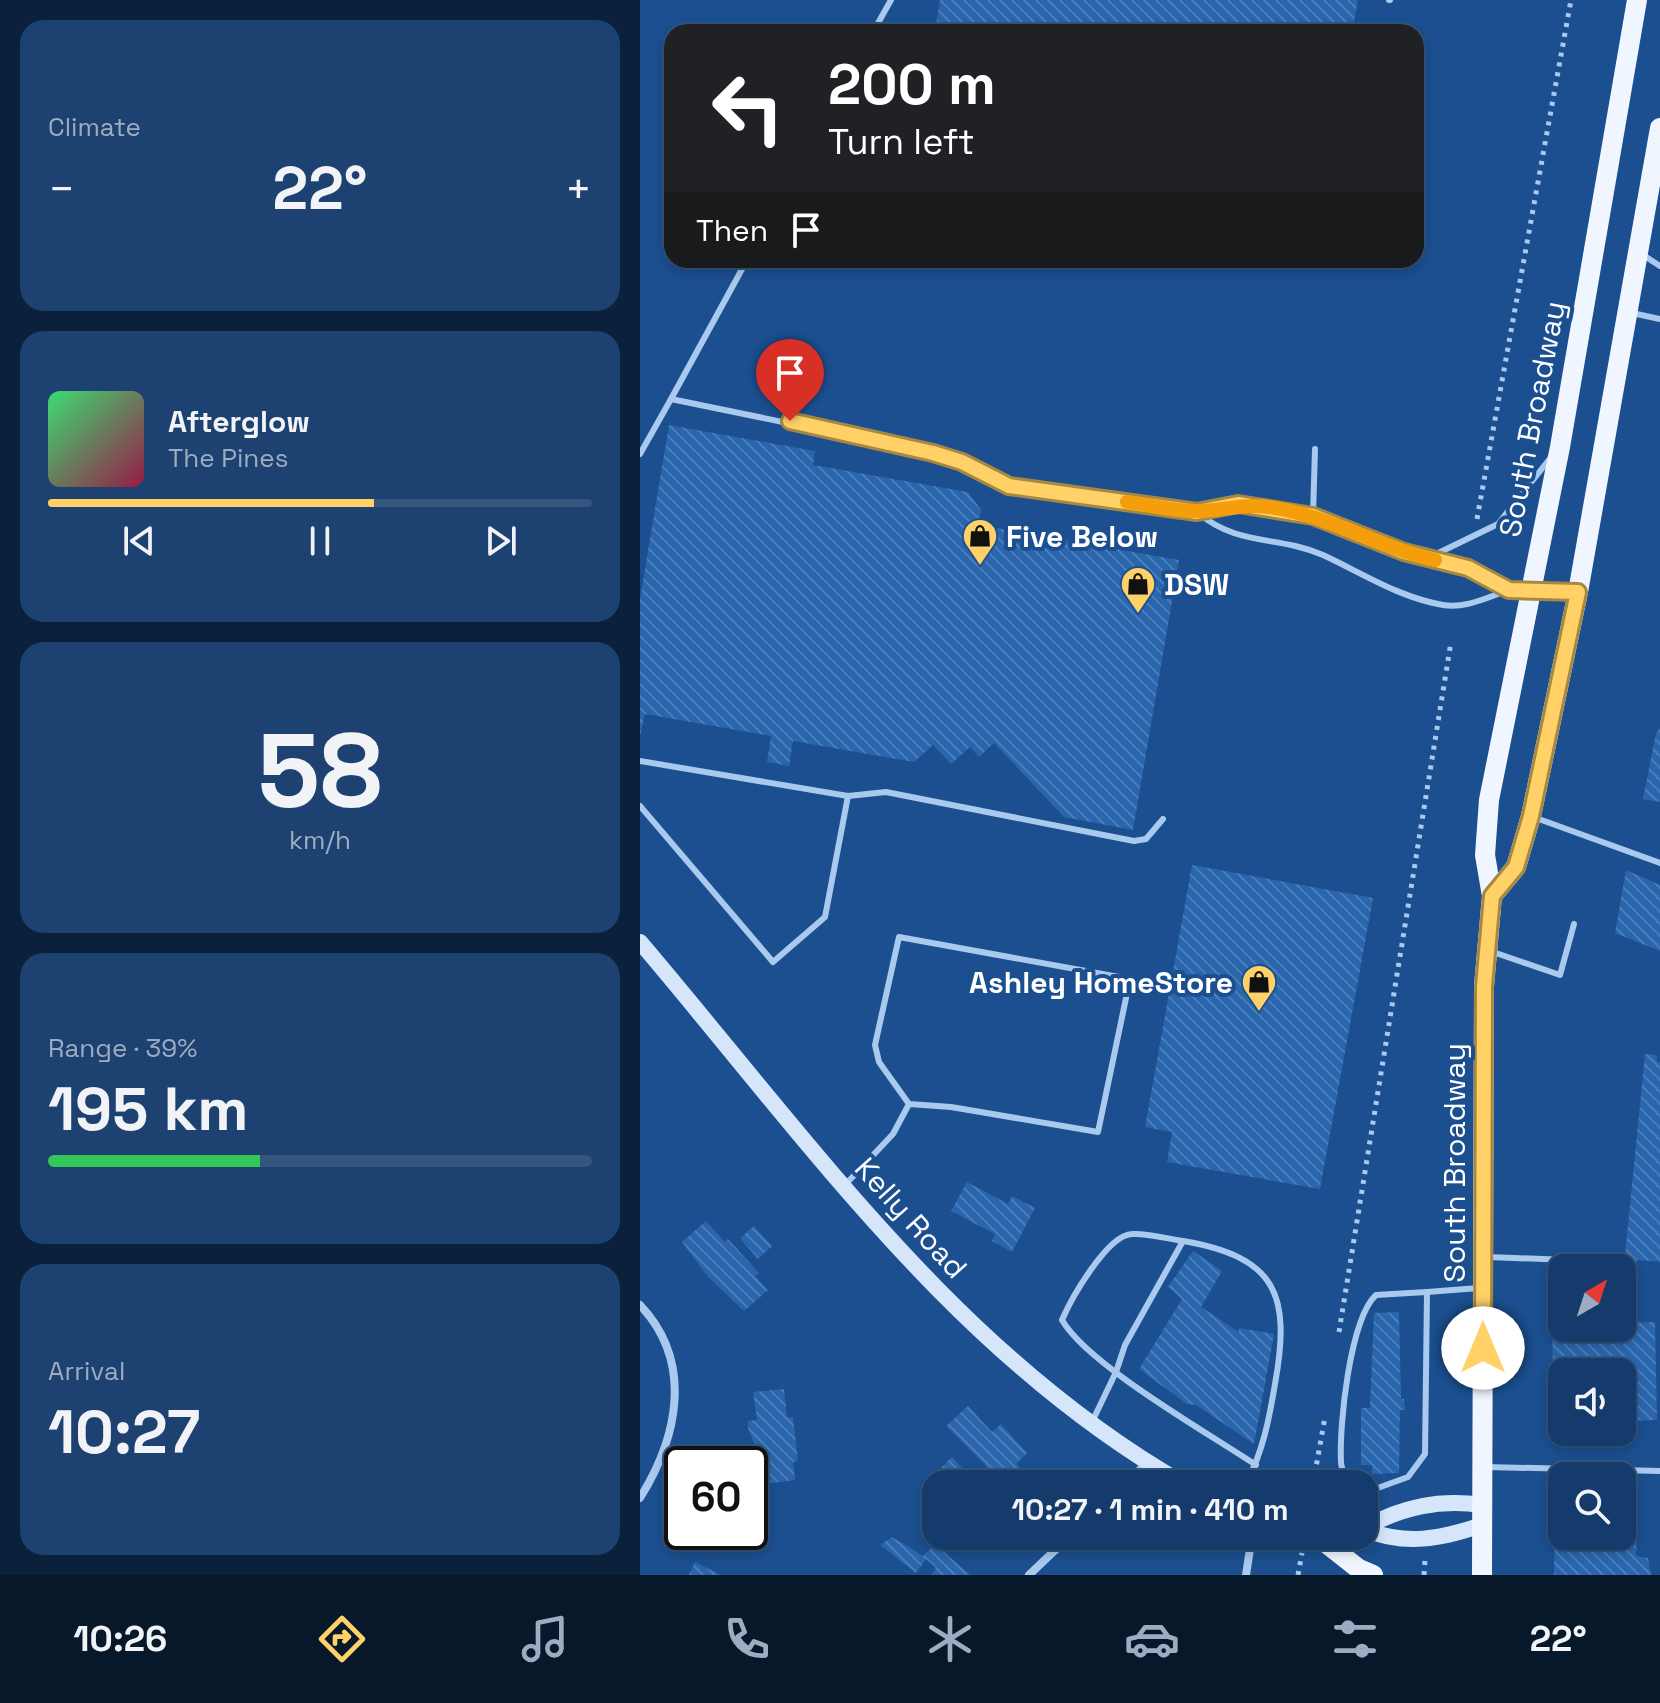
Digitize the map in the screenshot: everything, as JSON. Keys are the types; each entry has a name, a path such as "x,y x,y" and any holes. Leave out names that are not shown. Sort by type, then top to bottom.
{"main road":[{"name":"South Broadway","path":"1482,1575 1485,949 1492,896 1485,855 1489,800 1519,592 1560,447 1637,0"},
{"path":"1492,896 1516,867 1531,816 1578,592 1660,128"},
{"path":"1334,1550 1363,1573"}],"street":[{"name":"Kelly Road","path":"640,942 646,960 949,1303 1003,1355 1091,1425 1159,1470"},
{"path":"640,1305 664,1340 676,1374 672,1424 661,1458 640,1498"},
{"path":"1140,1470 1147,1463"},
{"path":"1378,1523 1424,1504 1451,1501 1482,1515 1456,1534 1414,1540 1378,1535"},
{"path":"1029,1575 1055,1550"},
{"path":"1246,1575 1250,1550"}],"lane":[{"path":"878,24 891,0"},
{"path":"1638,251 1660,266"},
{"path":"640,454 743,268"},
{"path":"1627,312 1660,319"},
{"path":"671,399 933,453 962,462 1009,486 1197,512 1238,504 1313,516 1373,541 1468,568 1519,592"},
{"path":"1428,558 1498,524 1560,447"},
{"path":"1313,516 1315,449"},
{"path":"1197,512 1232,535 1299,547 1399,594 1445,606 1460,606 1519,592 1578,592"},
{"path":"640,761 848,796 886,792 1134,841 1146,839 1163,819"},
{"path":"640,806 773,962 825,917 848,796"},
{"path":"1531,816 1660,863"},
{"path":"1485,949 1560,975 1574,924"},
{"path":"899,937 1130,979 1098,1132 951,1107 909,1104 879,1062 875,1045 899,937"},
{"path":"844,1186 893,1134 909,1104"},
{"path":"1253,1470 1256,1465 1266,1435 1281,1351 1282,1313 1274,1290 1257,1270 1237,1254 1183,1241 1132,1234 1119,1237 1105,1250 1065,1312 1062,1320 1068,1331 1116,1372 1256,1465"},
{"path":"1091,1425 1125,1345 1183,1241"},
{"path":"1484,1257 1548,1259"},
{"path":"1343,1470 1340,1464 1347,1382 1361,1317 1376,1295 1484,1288"},
{"path":"1378,1488 1408,1477 1425,1454 1427,1292"},
{"path":"1483,1467 1660,1471"}],"path":[{"path":"1474,536 1571,0"},
{"path":"1337,1346 1451,642"},
{"path":"1315,1470 1326,1407"},
{"path":"1424,1575 1425,1560"}],"building":[{"path":"940,0 1358,0 1354,24 936,24"},
{"path":"669,425 815,451 813,465 968,492 981,510 979,525 1179,560 1133,830 1064,817 994,743 979,757 970,747 951,764 933,745 914,762 793,741 789,766 767,762 771,736 645,714 640,736 640,599"},
{"path":"1660,728 1660,802 1643,799 1656,733"},
{"name":"Ashley HomeStore","path":"1192,865 1373,898 1320,1189 1167,1162 1172,1132 1145,1127"},
{"path":"1626,870 1660,885 1660,951 1615,933"},
{"path":"1645,1054 1657,1055 1657,1062 1660,1062 1660,1262 1637,1260 1636,1267 1636,1254 1625,1254"},
{"path":"967,1182 1008,1204 1012,1196 1035,1208 1012,1252 992,1241 995,1234 951,1211"},
{"path":"706,1221 725,1242 728,1239 759,1273 755,1276 768,1290 744,1311 708,1277 682,1242"},
{"path":"754,1226 772,1246 758,1259 740,1238"},
{"path":"1193,1251 1222,1271 1201,1307 1239,1332 1239,1328 1274,1334 1254,1444 1196,1405 1187,1404 1139,1369 1182,1299 1168,1287"},
{"path":"1399,1312 1401,1399 1404,1399 1405,1410 1400,1410 1399,1473 1378,1474 1378,1470 1372,1470 1372,1465 1361,1465 1361,1408 1370,1408 1374,1313"},
{"path":"1655,1322 1657,1420 1636,1421 1636,1358 1553,1358 1552,1342 1636,1342 1636,1323"},
{"path":"784,1389 787,1417 793,1417 798,1461 793,1462 795,1480 768,1483 768,1446 755,1446 748,1428 748,1421 757,1420 753,1392"},
{"path":"968,1406 992,1432 1001,1424 1027,1453 1016,1464 1020,1468 1018,1470 990,1470 946,1426"},
{"path":"952,1457 965,1470 943,1470 941,1468"},
{"path":"1638,1518 1636,1556 1648,1558 1651,1575 1554,1575 1554,1550 1636,1550"},
{"path":"892,1537 923,1556 929,1550 942,1550 970,1575 931,1575 936,1568 926,1559 916,1573 880,1545"},
{"path":"695,1562 721,1575 689,1575"}],"slow traffic":[{"path":"1127,502 1197,512 1238,504 1269,507 1313,516 1388,547 1435,560"}],"place":[{"name":"Five Below","path":"980,567"},
{"name":"DSW","path":"1138,615"},
{"name":"Ashley HomeStore","path":"1259,1013"}],"route":[{"path":"790,421 933,453 962,462 1009,486 1197,512 1238,504 1313,516 1404,552 1468,568 1509,590 1578,592 1531,816 1516,867 1492,896 1485,949 1483,1348"}]}
